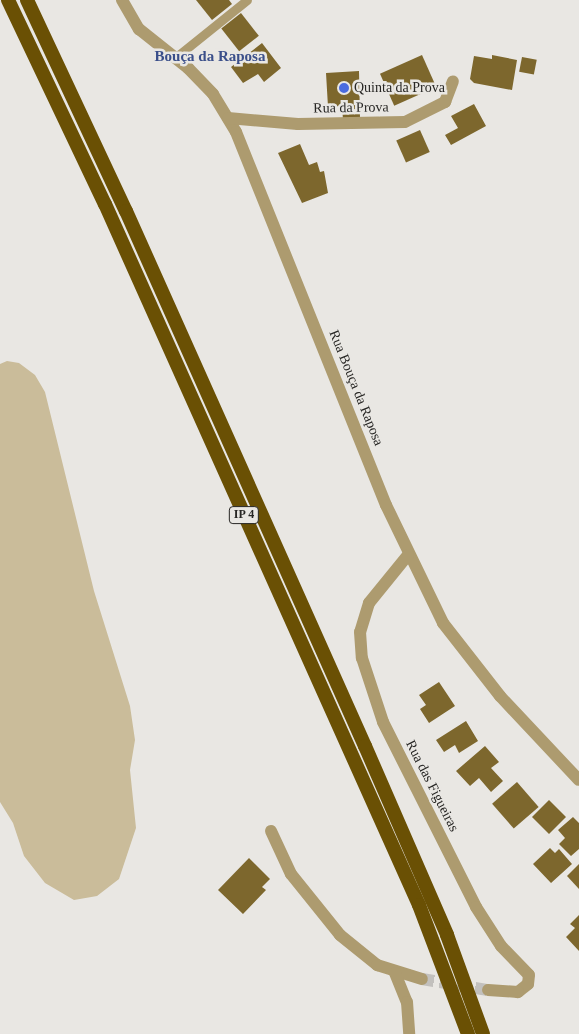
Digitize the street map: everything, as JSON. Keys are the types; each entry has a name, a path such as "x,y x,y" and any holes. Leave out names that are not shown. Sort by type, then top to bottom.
{"highway":[{"name":"IP 4","path":"8,0 104,204 419,905 468,1034"},
{"name":"IP 4","path":"27,0 126,211 365,746 447,935 483,1034"}],"street":[{"name":"Rua Bouça da Raposa","path":"122,0 139,29 176,57 213,94 228,118 252,167 408,554 460,647 579,780"},
{"name":"Rua da Prova","path":"228,118 298,124 405,122 445,102 453,81"},
{"name":"Rua das Figueiras","path":"408,554 369,603 360,632 362,658 383,722 476,907 501,946 529,975 528,984 518,992 488,990"},
{"path":"271,831 291,874 335,929 368,960 395,973 422,980"},
{"path":"395,973 406,1002 409,1034"}],"lane":[{"path":"176,57 247,0"}],"shaded area":[{"path":"7,361 19,363 35,375 45,392 94,591 130,706 135,740 130,770 136,828 119,879 97,896 74,900 45,883 24,856 13,823 0,802 0,364"}],"building":[{"path":"196,0 229,0 232,4 212,20"},
{"path":"241,13 259,36 239,51 221,28"},
{"path":"262,43 281,68 264,82 258,74 243,83 231,67"},
{"path":"422,55 436,87 394,106 380,74"},
{"path":"492,55 517,60 512,90 474,83 470,79 474,56 492,59"},
{"path":"522,57 537,60 534,75 519,72"},
{"name":"Quinta da Prova","path":"359,71 360,118 343,120 342,106 328,107 326,73"},
{"path":"474,104 486,126 451,145 445,135 458,128 451,116"},
{"path":"420,130 430,152 406,163 396,141"},
{"path":"300,144 309,165 317,162 320,172 324,171 328,193 302,203 278,153"},
{"path":"439,682 455,706 429,723 420,709 426,705 419,695"},
{"path":"466,721 478,741 459,753 455,745 444,752 436,740"},
{"path":"485,746 499,762 491,768 503,781 491,792 479,778 470,786 456,771"},
{"path":"517,782 539,807 514,829 492,804"},
{"path":"549,800 566,817 549,834 532,817"},
{"path":"573,817 579,823 579,849 571,856 559,844 565,838 558,830"},
{"path":"550,848 555,853 559,849 572,864 551,883 533,864"},
{"path":"249,858 270,879 262,887 266,890 243,914 218,890"},
{"path":"579,864 579,889 567,876"},
{"path":"579,915 579,951 566,937 575,928 570,924"}],"tunnel":[{"path":"422,979 488,990"}],"place":[{"name":"Quinta da Prova","path":"344,88"}],"district":[{"name":"Bouça da Raposa","path":"210,57"}]}
